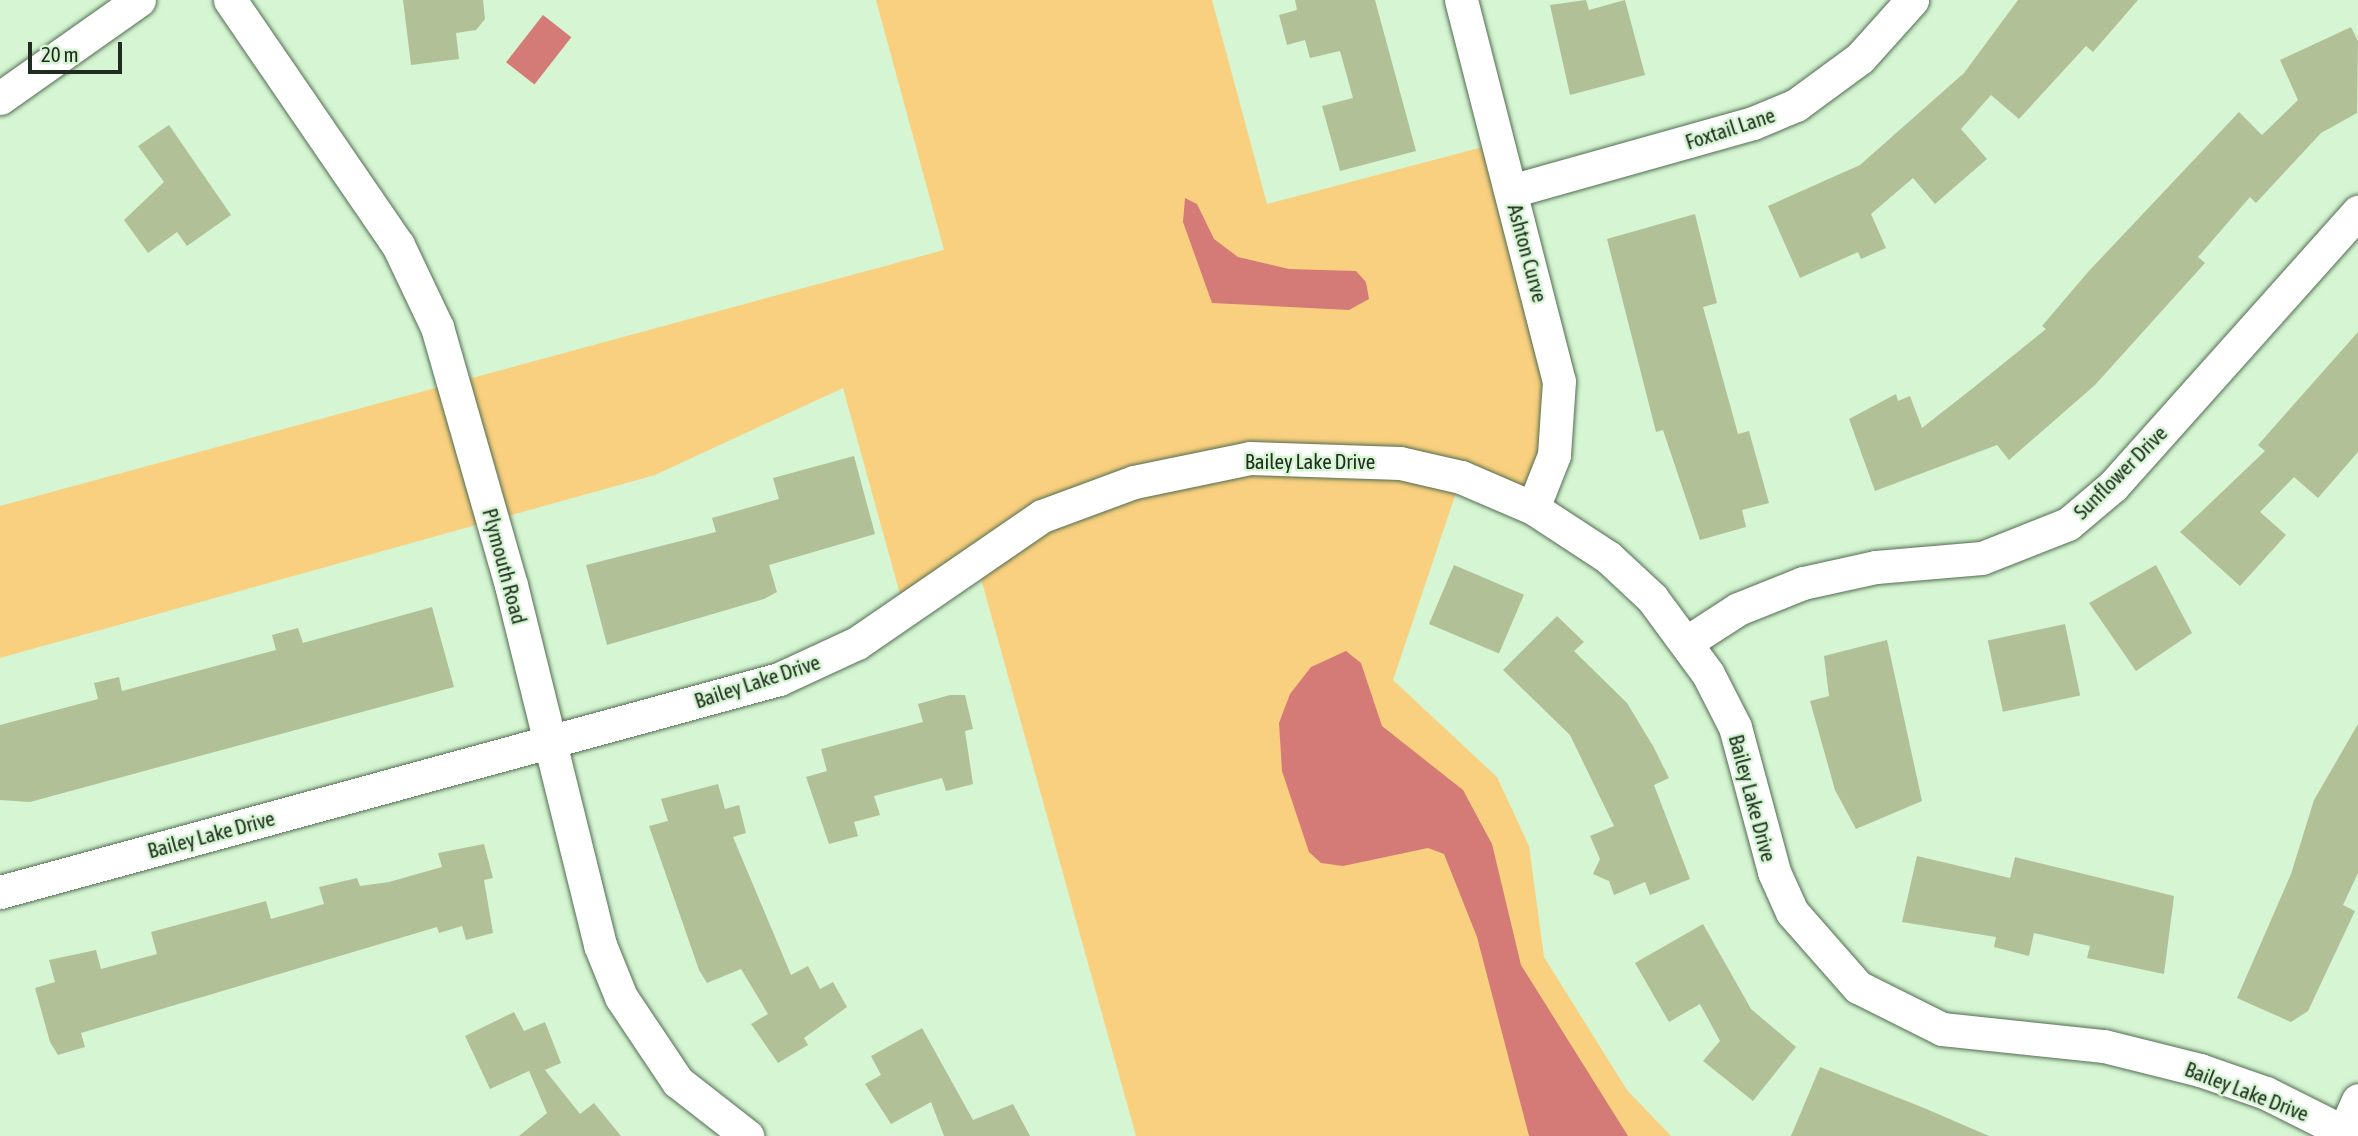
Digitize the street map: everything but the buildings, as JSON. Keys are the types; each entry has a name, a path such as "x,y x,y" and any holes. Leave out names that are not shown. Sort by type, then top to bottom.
{"street":[{"path":"0,98 139,0"},
{"name":"Plymouth Road","path":"230,0 384,223 426,301 494,522 545,743 600,946 621,997 678,1082 747,1136"},
{"name":"Ashton Curve","path":"1461,0 1559,382 1554,455 1533,508"},
{"name":"Foxtail Lane","path":"1511,191 1796,105 1860,58 1912,0"},
{"name":"Sunflower Drive","path":"1687,642 1738,609 1803,583 1877,567 1982,558 2068,524 2113,486 2358,212"},
{"name":"Bailey Lake Drive","path":"0,892 545,743 808,667 883,627 975,556 1042,516 1170,471 1250,458 1365,459 1461,477 1533,508 1620,567 1687,642 1743,749 1782,892 1821,953 1858,987 1942,1029 2104,1046 2200,1070 2346,1134"},
{"path":"2346,1134 2358,1100"}],"shaded area":[{"path":"876,0 1212,0 1267,204 1498,143 1551,345 1533,508 1461,478 1393,680 1497,777 1529,846 1544,957 1627,1090 1671,1136 1136,1136 975,557 905,612 843,388 655,475 0,658 0,506 944,250"},
{"path":"543,15 571,37 534,84 506,62"},
{"path":"1185,198 1197,204 1214,239 1238,257 1289,269 1356,271 1366,282 1369,299 1349,310 1212,303 1183,222"},
{"path":"1346,651 1361,663 1382,726 1463,790 1492,844 1521,965 1628,1136 1529,1136 1477,937 1444,854 1428,848 1343,866 1321,863 1309,852 1282,771 1279,723 1290,694 1311,667"}]}
